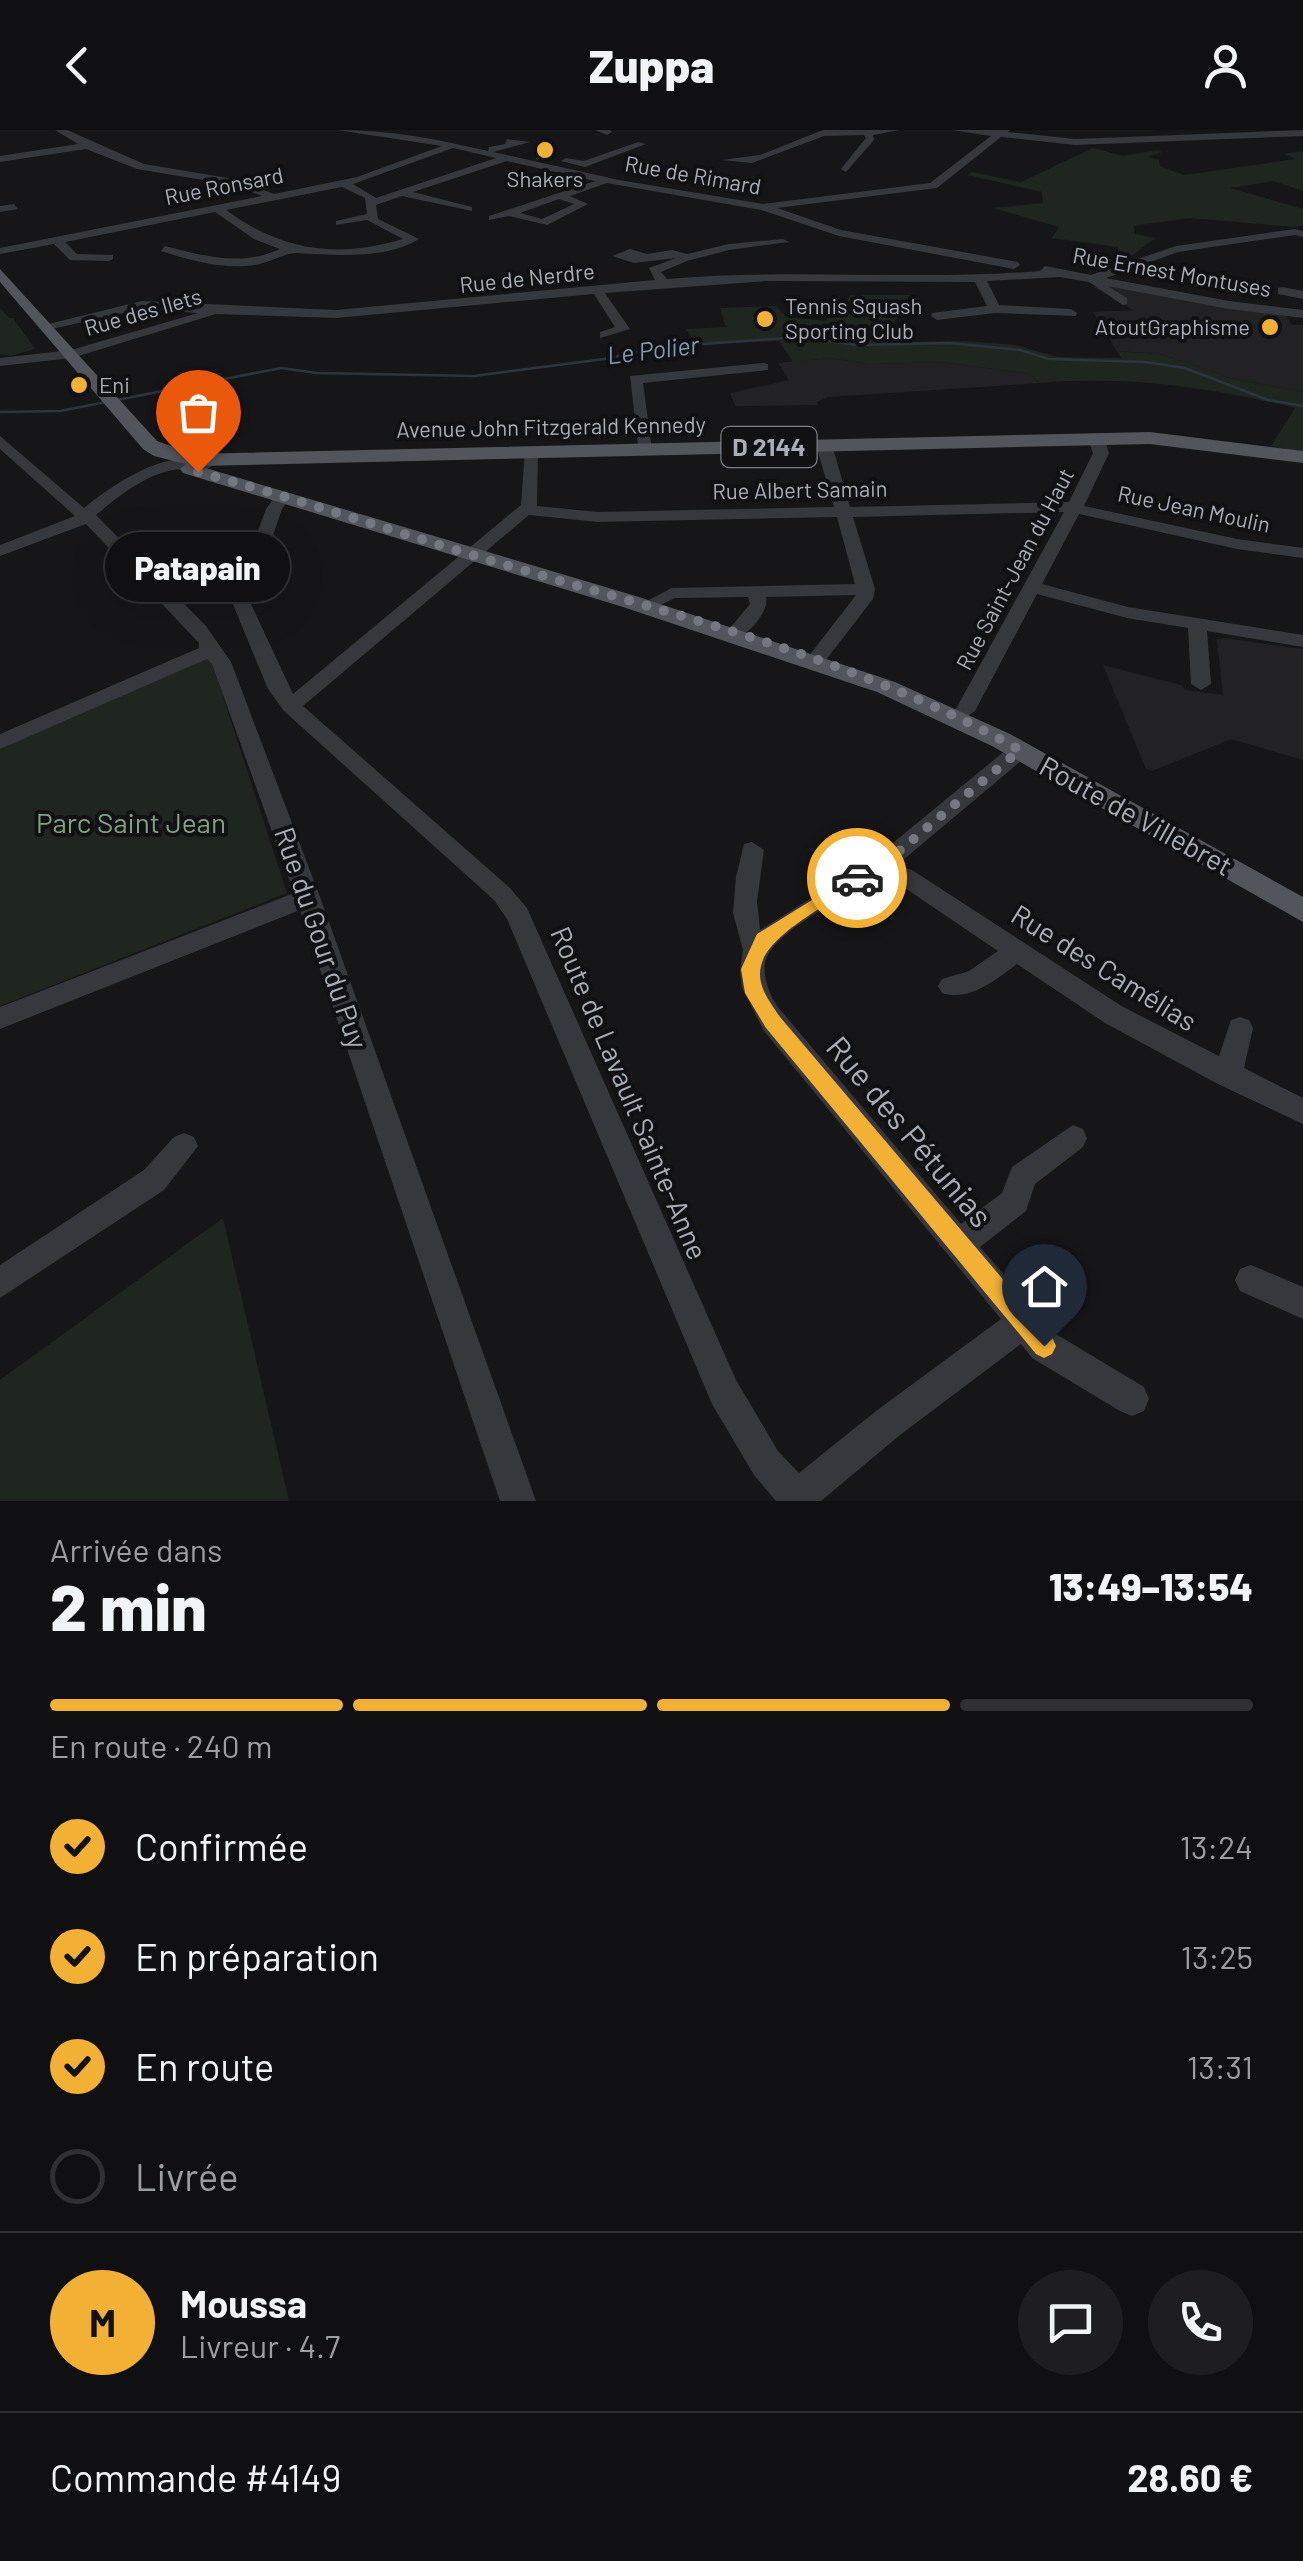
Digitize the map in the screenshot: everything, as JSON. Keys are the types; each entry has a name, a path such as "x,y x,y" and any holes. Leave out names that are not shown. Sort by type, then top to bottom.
{"main road":[{"path":"0,273 110,401 202,465"},
{"name":"Avenue John Fitzgerald Kennedy","path":"202,465 1096,438 1184,440 1303,457"},
{"name":"Route de Villebret","path":"202,465 282,498 734,634 958,717 1303,911"}],"street":[{"path":"60,130 84,146 161,172 243,182 272,197"},
{"name":"Rue de Rimard","path":"342,130 411,136 479,152 508,152 607,180 764,207 839,233 1011,272"},
{"path":"411,136 432,130"},
{"path":"726,160 737,162 778,152 822,133 869,135 895,130"},
{"path":"956,130 1004,131 1070,142 1303,133"},
{"path":"764,207 933,186 1004,131"},
{"path":"869,135 890,143"},
{"path":"846,169 869,135"},
{"path":"533,160 547,158 585,164 641,144"},
{"path":"0,159 84,146"},
{"name":"Rue Ronsard","path":"0,251 342,184 386,172 450,146"},
{"path":"340,224 508,152"},
{"path":"493,218 607,180"},
{"path":"218,208 260,238 292,248 363,250 412,239 376,223 367,193 342,184"},
{"path":"406,194 468,209"},
{"path":"509,213 548,225 584,204 560,196"},
{"path":"0,209 14,207"},
{"path":"1123,301 1095,283 1095,278 1176,249 1300,232"},
{"path":"665,284 653,272 706,238"},
{"path":"57,240 74,258 109,257"},
{"path":"649,258 783,242"},
{"path":"197,248 171,251 246,265 268,261 292,248"},
{"path":"363,250 380,261"},
{"path":"1011,272 1060,272"},
{"name":"Rue Ernest Montuses","path":"1011,272 1060,272 1303,311"},
{"name":"Rue de Nerdre","path":"47,326 142,304 288,315 366,313 665,284 812,275 978,276 1011,272"},
{"path":"978,276 994,310"},
{"name":"Rue Ernest Montuses","path":"1282,290 1303,295"},
{"path":"598,291 623,329 604,336"},
{"name":"Rue des Ilets","path":"71,352 226,309"},
{"path":"936,316 994,310 1071,313"},
{"path":"41,356 71,352"},
{"path":"4,362 71,352"},
{"path":"644,450 634,378 763,367"},
{"name":"Rue Saint-Jean du Haut","path":"958,717 1075,507 1100,453 1096,438"},
{"name":"Rue du Gour du Puy","path":"0,441 74,510 87,515 199,630 209,642 209,651 221,662 308,898 518,1501"},
{"path":"815,661 864,600 866,589 824,445"},
{"path":"292,706 526,510 530,453"},
{"path":"0,551 76,524 132,481 202,465"},
{"name":"Route de Lavault Sainte-Anne","path":"282,498 274,509 241,608 278,689 292,706 502,894 518,915 724,1392 766,1463 798,1499"},
{"name":"Rue Albert Samain","path":"526,510 598,518 1075,507"},
{"name":"Rue Jean Moulin","path":"1075,507 1237,544 1303,553"},
{"path":"1032,587 1128,612 1303,641"},
{"path":"646,606 672,593 866,589"},
{"path":"734,634 759,606 757,596"},
{"path":"1197,624 1200,684"},
{"path":"1,740 209,651"},
{"path":"756,950 778,928 880,867 1020,750"},
{"name":"Rue des Pétunias","path":"752,850 745,928 756,950 750,969 754,993 773,1023 1044,1346 1132,1399"},
{"name":"Rue des Camélias","path":"880,867 904,876 1114,1015 1303,1112"},
{"path":"0,1018 308,898"},
{"path":"950,986 976,979 1017,951"},
{"path":"1228,1076 1240,1028"},
{"path":"958,1246 1015,1200 1022,1176 1072,1138"},
{"path":"0,1283 154,1180 184,1146"},
{"path":"1251,1280 1303,1303"},
{"path":"798,1499 888,1423 1022,1322"}],"shaded area":[{"path":"1104,282 1286,315 1292,325 1303,325 1303,392 1230,378 1160,354 1117,351 1093,312 1133,310 1094,287"},
{"path":"830,358 869,364 941,362 1031,374 1039,383 828,397 818,405 735,406 730,393 789,380 778,363"},
{"path":"1217,640 1303,649 1303,760 1231,739 1152,771 1146,769 1103,665 1181,685 1185,690 1223,695"}],"green space":[{"path":"1093,148 1123,156 1158,150 1162,152 1147,157 1184,175 1296,159 1284,154 1303,151 1303,191 1273,181 1230,188 1303,209 1303,225 1189,218 1134,226 1135,234 1156,238 1123,262 1117,260 1118,247 1052,238 1059,227 993,208 1043,203 1042,192 968,175 972,172 1021,182"},
{"path":"850,295 911,295 887,333 890,342 1016,345 1057,357 1121,358 1117,351 1160,354 1230,378 1303,392 1303,452 1271,446 1295,408 1231,394 1135,382 1039,383 1031,374 941,362 869,364 830,358 793,362 779,341 697,345 686,329 726,327 720,308 776,306 786,317 826,321 832,310 840,311"},
{"path":"0,308 13,318 35,349 10,356 0,354"},
{"name":"Parc Saint Jean","path":"207,658 212,663 287,893 0,1006 0,747"},
{"path":"223,1218 289,1501 0,1501 0,1380"}],"waterway":[{"name":"Le Polier","path":"0,412 60,411 281,368 317,373 474,376 604,359 662,347 799,337 857,345 949,343 1020,350 1049,359 1145,362 1185,368 1268,400 1303,406"}],"way so far":[{"path":"198,472 815,661 934,706 1020,750 880,867 857,878"}],"place":[{"name":"Shakers","path":"545,150"},
{"name":"Tennis Squash Sporting Club","path":"765,319"},
{"name":"AtoutGraphisme","path":"1270,327"},
{"name":"Eni","path":"79,385"},
{"name":"Patapain","path":"198,472"}],"route":[{"path":"857,878 763,939 750,969 754,993 773,1023 1044,1346"}]}
